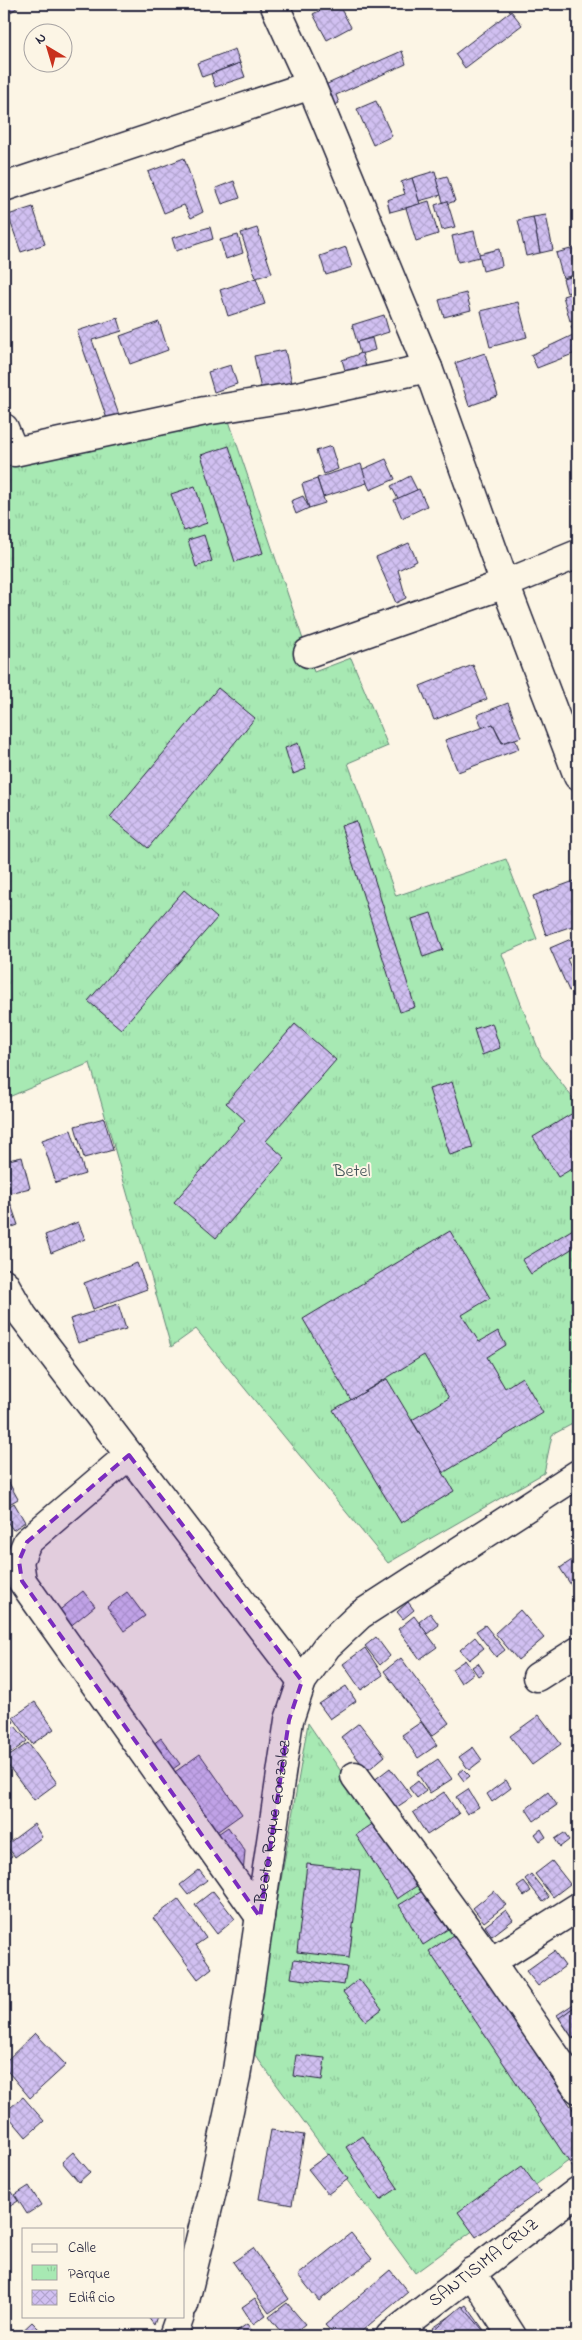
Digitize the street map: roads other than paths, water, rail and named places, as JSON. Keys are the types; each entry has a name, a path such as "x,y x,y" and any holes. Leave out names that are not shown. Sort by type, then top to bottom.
{"street":[{"path":"274,4 311,85 428,368 505,584 578,776"},
{"path":"4,187 311,85"},
{"path":"7,445 293,397 428,368"},
{"path":"308,653 505,584 578,554"},
{"path":"4,1283 13,1323 129,1454 302,1681"},
{"path":"129,1454 27,1542 19,1561 22,1581 260,1917"},
{"name":"Beato Roque Gonzalez","path":"185,2301 212,2191 236,2077 289,1720 302,1681 328,1646 360,1615 578,1474"},
{"path":"537,1677 578,1651"},
{"path":"355,1776 491,1962 578,2089"},
{"path":"491,1962 578,1907"},
{"name":"SANTISIMA CRUZ","path":"390,2336 578,2191"},
{"path":"471,2272 512,2336"},
{"path":"173,2336 179,2318"}],"park label":[{"name":"Betel","path":"352,1172"}]}
